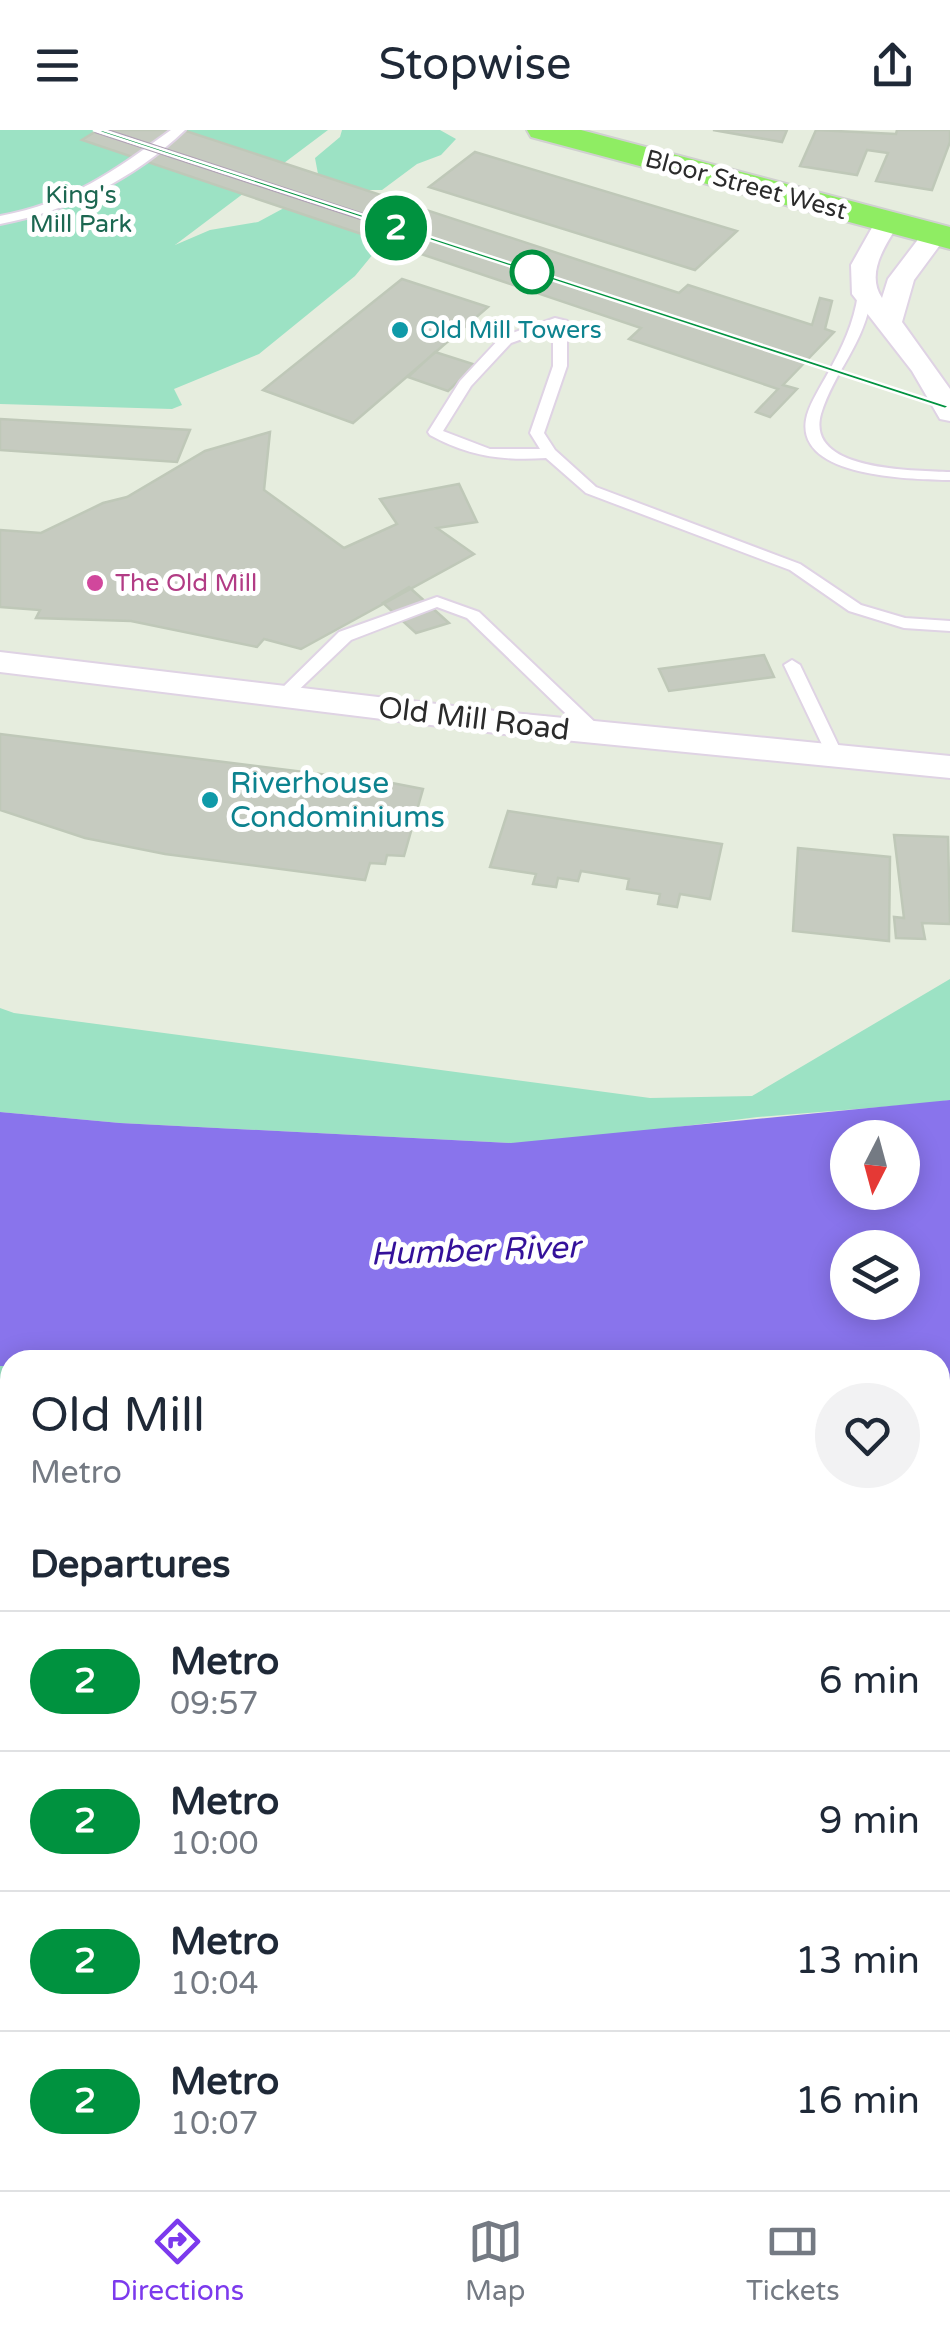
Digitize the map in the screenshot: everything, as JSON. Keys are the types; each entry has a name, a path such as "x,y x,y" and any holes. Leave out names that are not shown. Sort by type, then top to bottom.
{"main road":[{"name":"Bloor Street West","path":"542,130 943,236"}],"street":[{"path":"887,222 863,263 860,279 865,294 889,321 950,413"},
{"path":"889,321 901,279 943,236"},
{"name":"Old Mill Road","path":"0,662 596,733 950,767"}],"lane":[{"path":"0,220 49,211 80,200 179,130"},
{"path":"865,294 860,328 814,414 813,437 819,448 833,458 854,465 950,476"},
{"path":"549,453 508,456 467,451 434,432 465,384 506,340 560,321 560,366 537,433 549,453 591,490 795,568 855,608 904,623 950,626"},
{"path":"281,697 345,636 437,602 474,616 596,733"},
{"path":"792,665 835,755"}],"green space":[{"name":"King's Mill Park","path":"0,130 328,130 175,245 210,230 258,222 284,208 383,242 355,276 259,354 174,389 182,405 172,409 0,404"},
{"path":"342,130 440,130 456,139 441,155 417,164 382,190 364,190 318,174 315,158 340,137"},
{"path":"950,979 950,1100 930,1103 758,1117 556,1142 511,1143 120,1123 0,1112 0,1008 14,1013 650,1098 752,1096"}],"water":[{"name":"Humber River","path":"950,1100 950,1350 0,1350 0,1112 120,1123 511,1143"}],"building":[{"path":"98,130 183,130 679,293 688,285 812,325 820,298 832,301 825,329 834,332 783,385 797,389 770,417 756,412 778,389 629,339 641,328 82,140"},
{"path":"713,130 787,130 782,142"},
{"path":"816,130 896,134 897,130 950,130 950,142 932,190 876,181 888,153 867,150 857,175 800,166"},
{"path":"475,152 737,231 695,270 429,187"},
{"name":"Old Mill Towers","path":"402,279 488,307 353,423 263,390"},
{"path":"435,352 476,365 448,391 408,377"},
{"path":"0,419 190,430 177,462 0,450"},
{"path":"270,432 264,490 344,548 397,524 380,499 459,484 477,522 437,528 474,554 301,649 264,639 257,647 131,621 36,618 40,610 0,607 0,530 41,533 103,503 127,497 205,451"},
{"path":"409,587 449,623 416,633 383,603"},
{"path":"764,655 774,677 669,691 659,669"},
{"name":"Riverhouse Condominiums","path":"0,734 423,789 404,856 387,855 385,864 370,863 365,880 165,854 85,838 0,810"},
{"path":"508,811 722,844 710,899 680,894 677,907 658,904 660,894 627,889 629,879 581,871 578,881 558,878 556,887 533,884 536,874 490,867"},
{"path":"894,835 948,837 950,924 922,923 925,939 896,938 894,917 904,918"},
{"path":"798,848 890,857 889,941 793,931"}],"railway":[{"path":"98,130 400,229"}],"metro line":[{"name":"2","path":"98,130 950,406"}],"place":[{"name":"Old Mill Towers","path":"400,330"},
{"name":"The Old Mill","path":"95,583"},
{"name":"Riverhouse Condominiums","path":"210,800"}]}
